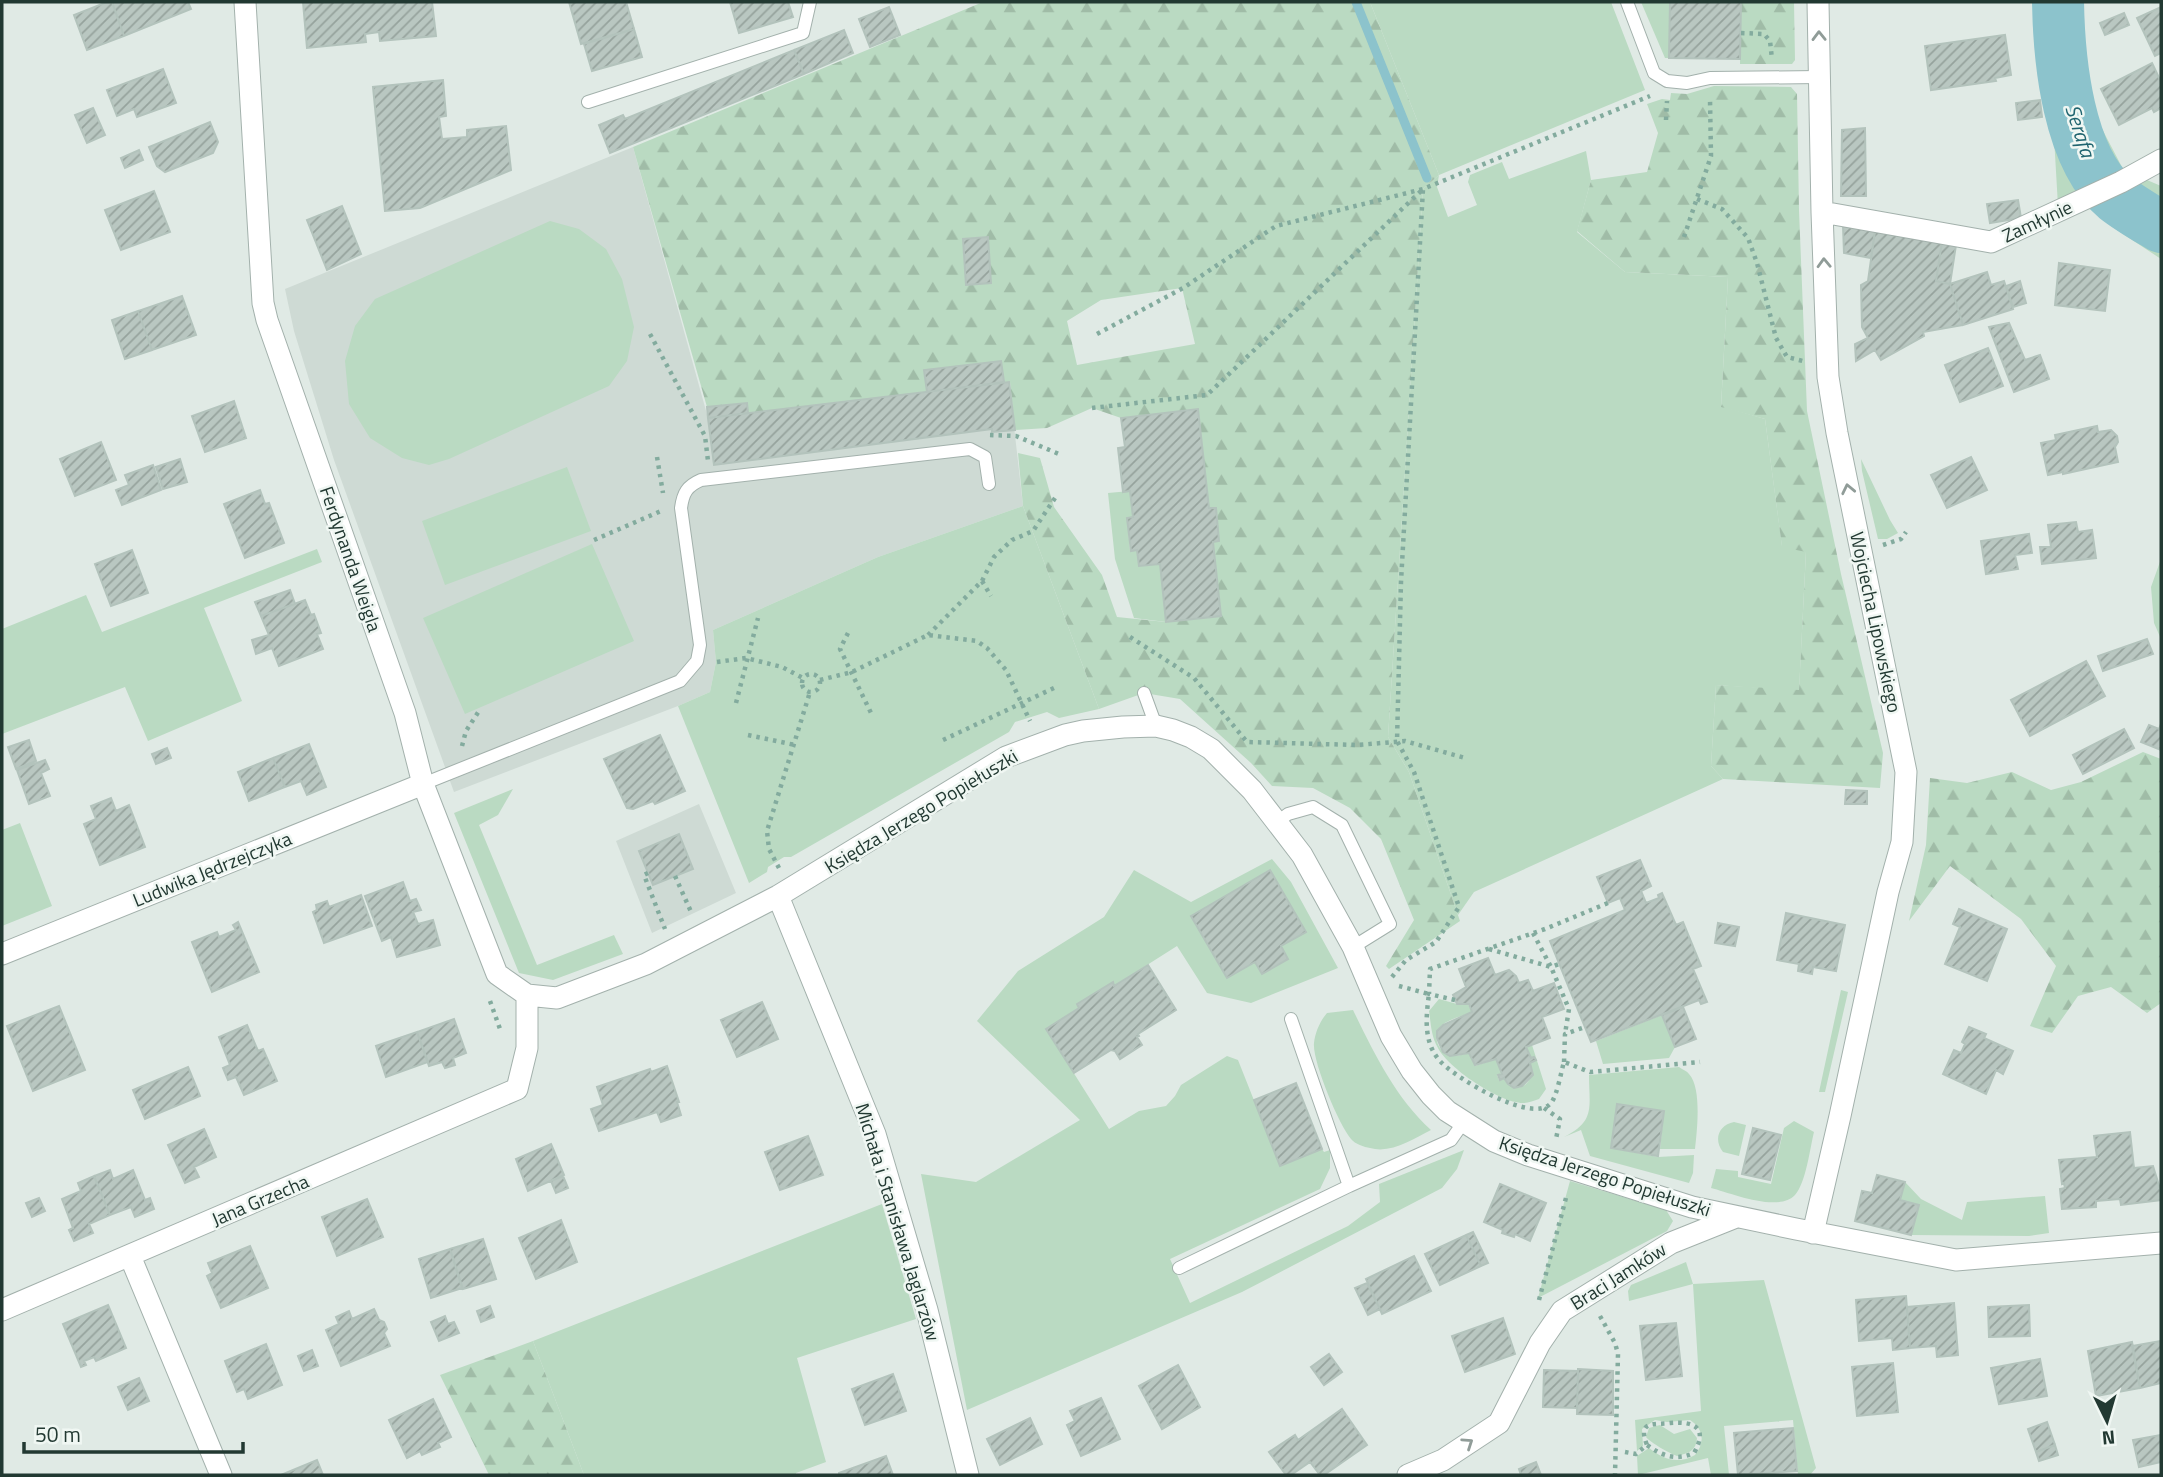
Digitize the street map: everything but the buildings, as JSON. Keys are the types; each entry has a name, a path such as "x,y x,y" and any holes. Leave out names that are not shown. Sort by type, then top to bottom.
{"street":[{"name":"Ferdynanda Weigla","path":"245,2 263,303 267,320 405,713 423,784 497,974 527,995"},
{"name":"Wojciecha Lipowskiego","path":"1813,1233 1888,891 1902,842 1906,772 1828,377 1818,2"},
{"name":"Zamłynie","path":"1822,212 1991,242 2121,182 2161,160"},
{"name":"Księdza Jerzego Popiełuszki","path":"527,995 557,998 633,969 785,892 1006,757 1039,743 1083,731 1156,726 1191,737 1211,749 1252,790 1302,855 1353,947 1391,1036 1412,1071 1431,1096 1462,1123 1494,1141 1528,1155 1692,1207 1956,1260 2161,1243"},
{"name":"Ludwika Jędrzejczyka","path":"2,954 423,784"},
{"name":"Michała i Stanisława Jaglarzów","path":"785,892 875,1134 927,1310 968,1475"},
{"name":"Jana Grzecha","path":"2,1310 517,1090 527,1048 527,995"},
{"name":"Braci Jamków","path":"1408,1475 1443,1460 1499,1423 1540,1343 1562,1311 1671,1243 1736,1217"},
{"path":"130,1256 221,1475"}],"lane":[{"path":"588,102 803,33 810,2"},
{"path":"1627,2 1654,73 1666,85 1710,78 1819,78"},
{"path":"423,784 680,681 697,661 699,645 681,508 682,496 689,485 701,480 970,449 985,457 989,484"},
{"path":"1144,693 1156,726"},
{"path":"1276,823 1288,814 1313,807 1342,825 1390,924 1353,947"},
{"path":"1291,1019 1349,1186"},
{"path":"1179,1268 1451,1140 1462,1123"}],"path":[{"path":"1741,33 1764,34 1770,41 1773,67"},
{"path":"1684,237 1711,156 1710,78"},
{"path":"1097,334 1183,288 1276,226 1423,189 1666,85 1665,120"},
{"path":"1092,408 1207,394 1423,189"},
{"path":"1387,983 1406,960 1436,942 1459,907 1413,772 1397,741 1401,582 1423,189"},
{"path":"1697,200 1722,209 1748,238 1776,338 1787,357 1810,364"},
{"path":"650,334 705,436 709,469"},
{"path":"1016,436 1059,454"},
{"path":"657,457 663,498"},
{"path":"820,680 852,672 928,635 982,580 994,558 1012,540 1032,531 1057,495"},
{"path":"594,540 665,510"},
{"path":"1879,546 1901,539 1906,532"},
{"path":"982,580 991,596"},
{"path":"736,702 758,618"},
{"path":"848,633 841,649 872,715"},
{"path":"928,635 977,642 988,648 1006,670 1039,743"},
{"path":"1130,637 1194,678 1247,742 1358,745 1405,741 1465,758"},
{"path":"697,661 716,662 746,658 782,667 803,678"},
{"path":"803,678 812,674 820,680"},
{"path":"803,678 804,690 810,692 816,691 820,680"},
{"path":"943,740 1054,688"},
{"path":"785,892 769,849 767,831 810,692"},
{"path":"463,754 461,744 479,711"},
{"path":"748,735 795,745"},
{"path":"648,873 644,875 665,927"},
{"path":"676,876 693,918"},
{"path":"1533,933 1569,1009 1564,1062 1551,1103 1532,1111 1485,1093 1459,1077 1439,1060 1427,1036 1425,1013 1430,969 1608,903"},
{"path":"1488,949 1551,967 1559,964"},
{"path":"1399,986 1455,1000"},
{"path":"1565,1034 1585,1027"},
{"path":"1564,1062 1590,1072 1700,1062"},
{"path":"1544,1108 1560,1119 1553,1146"},
{"path":"1547,1267 1566,1196"},
{"path":"1597,1310 1618,1354 1615,1475"},
{"path":"1688,1422 1699,1433 1699,1443 1694,1453 1679,1458 1670,1458 1647,1445 1643,1433 1653,1423 1688,1422"},
{"path":"1626,1452 1636,1454 1647,1445"}],"shaded area":[{"path":"633,147 708,418 1009,382 1023,506 878,557 713,630 716,662 710,692 454,792 334,460 294,331 285,289"},
{"path":"699,804 736,893 652,933 616,841"}],"green space":[{"path":"983,2 1370,2 1439,175 1423,189 1388,737 1409,772 1460,921 1389,969 1386,966 1414,920 1381,839 1350,808 1313,788 1272,786 1251,763 1180,699 1144,693 1099,709 1023,506 1018,453 1040,458 1054,507 1102,575 1117,617 1166,622 1221,616 1213,542 1219,541 1216,508 1209,508 1198,410 1121,418 1092,408 1047,428 1015,430 1010,382 1004,382 1001,361 925,370 927,392 748,413 747,404 707,407 633,147","holes":["1182,288 1195,344 1077,365 1067,321 1101,300"]},
{"path":"1370,2 1611,2 1645,90 1439,175"},
{"path":"1641,2 1670,2 1669,58 1665,58"},
{"path":"1741,2 1794,2 1795,60 1792,64 1740,64"},
{"path":"2041,2 2078,2 2082,58 2090,106 2122,167 2058,206 2054,137"},
{"path":"1714,86 1791,87 1797,94 1807,411 1841,574 1883,753 1880,788 1723,779 1711,766 1716,685 1799,690 1806,552 1782,547 1765,419 1721,407 1728,277 1625,272 1577,231 1591,180 1647,172 1658,133 1647,104 1662,99 1670,100 1671,93 1687,94"},
{"path":"1586,151 1591,180 1577,232 1625,272 1728,277 1721,406 1765,419 1782,546 1806,551 1799,691 1716,685 1711,766 1723,779 1474,892 1458,915 1409,772 1388,737 1423,189 1439,175 1437,187 1448,217 1477,205 1468,182 1470,175 1502,162 1509,179"},
{"path":"2147,180 2161,186 2161,259 2111,226 2095,208 2135,183"},
{"path":"550,221 579,229 606,249 622,279 634,327 627,361 609,386 449,459 429,465 402,458 370,438 349,404 345,361 355,326 375,299"},
{"path":"1861,459 1898,533 1887,539 1878,539"},
{"path":"567,467 591,531 445,585 422,521"},
{"path":"1130,491 1133,517 1127,518 1130,551 1137,550 1139,566 1160,564 1166,622 1134,618 1115,559 1108,493"},
{"path":"1023,506 1099,709 1059,718 1047,712 1015,722 1009,732 791,857 784,857 749,883 678,706 710,692 716,662 713,630 878,557"},
{"path":"592,544 634,641 465,714 423,618"},
{"path":"317,549 322,562 204,608 242,701 148,741 125,687 2,734 2,629 86,595 102,632"},
{"path":"2161,559 2161,639 2154,623 2151,587"},
{"path":"2143,752 2161,759 2161,1003 2147,1013 2111,987 2078,996 2052,1033 2030,1026 2056,966 2021,919 1950,866 1909,921 1926,845 1930,778 1967,783 2012,772 2051,790 2081,782"},
{"path":"513,789 498,815 479,825 537,965 614,935 623,954 553,980 519,973 454,813"},
{"path":"20,823 52,906 2,926 2,830"},
{"path":"1272,859 1291,882 1338,968 1251,1003 1207,993 1177,946 1114,986 1113,983 1078,1004 1079,1008 1046,1029 1109,1129 1139,1111 1166,1106 1181,1085 1227,1056 1238,1060 1280,1166 1322,1149 1324,1152 1330,1150 1330,1168 1320,1189 1170,1259 1190,1303 1348,1226 1380,1202 1379,1184 1464,1150 1457,1169 1442,1188 1242,1292 967,1410 921,1174 976,1182 1080,1120 977,1021 1018,971 1104,917 1134,870 1191,902"},
{"path":"1841,990 1848,992 1825,1092 1819,1092"},
{"path":"1439,999 1468,1004 1472,1012 1448,1021 1438,1030 1438,1044 1443,1052 1452,1056 1469,1053 1475,1066 1496,1059 1502,1073 1497,1075 1499,1080 1504,1079 1514,1087 1519,1087 1528,1082 1530,1063 1536,1060 1531,1058 1526,1047 1532,1045 1546,1089 1539,1099 1523,1103 1501,1097 1452,1065 1438,1048 1432,1030 1429,1011"},
{"path":"1353,1010 1396,1089 1431,1130 1386,1149 1360,1145 1346,1132 1322,1078 1314,1043 1318,1027 1327,1013"},
{"path":"1662,1015 1675,1047 1669,1058 1603,1064 1596,1041"},
{"path":"1679,1067 1689,1074 1696,1089 1698,1110 1695,1149 1660,1149 1664,1111 1618,1104 1611,1148 1658,1157 1694,1155 1693,1173 1689,1183 1590,1156 1581,1130 1564,1137 1586,1119 1590,1104 1589,1075"},
{"path":"1794,1121 1814,1132 1805,1174 1795,1195 1787,1200 1766,1202 1711,1188 1716,1169 1738,1171 1738,1177 1771,1184 1784,1128"},
{"path":"1734,1122 1746,1125 1739,1156 1723,1152 1718,1142 1721,1129"},
{"path":"1570,1181 1666,1210 1673,1221 1667,1231 1538,1298"},
{"path":"1905,1182 1921,1199 1962,1220 1967,1202 2045,1196 2049,1233 2029,1236 1911,1235 1919,1205 1900,1200"},
{"path":"882,1204 916,1319 797,1358 826,1462 796,1475 584,1475 533,1341"},
{"path":"1686,1262 1693,1284 1629,1301 1628,1291 1631,1285"},
{"path":"1764,1280 1816,1468 1810,1475 1798,1475 1793,1420 1724,1426 1729,1475 1711,1475 1708,1458 1638,1475 1637,1456 1649,1448 1665,1458 1683,1460 1695,1455 1702,1441 1698,1428 1690,1420 1655,1420 1642,1429 1643,1446 1637,1451 1635,1420 1701,1411 1693,1284"},
{"path":"533,1341 584,1475 489,1475 440,1375"},
{"path":"1660,1425 1674,1434 1690,1429 1697,1438 1693,1449 1677,1456 1652,1442 1646,1437 1649,1428"}],"waterway":[{"path":"1356,2 1427,178"},
{"name":"Serafa","path":"2058,2 2061,51 2069,107 2087,159 2116,198 2161,227"}]}
